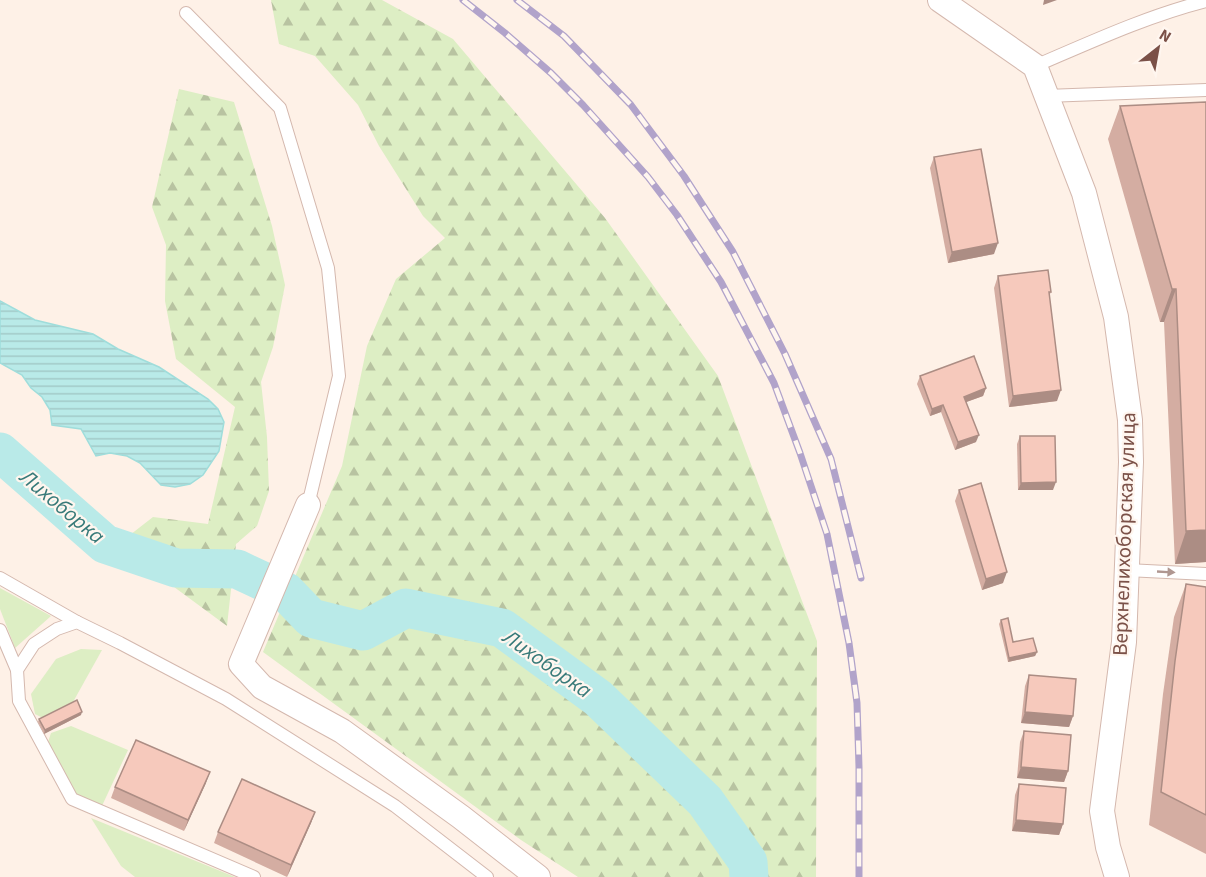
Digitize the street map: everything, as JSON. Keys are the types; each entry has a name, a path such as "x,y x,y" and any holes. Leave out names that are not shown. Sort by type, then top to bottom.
{"street":[{"path":"940,0 1035,66"},
{"name":"Верхнелихоборская улица","path":"1035,66 1084,193 1116,317 1130,420 1131,462 1124,642 1102,811 1108,847 1117,877"},
{"path":"308,505 241,664 262,687 342,731 538,877"}],"lane":[{"path":"1035,66 1178,8 1206,1"},
{"path":"186,13 279,108 328,268 339,376 308,505"},
{"path":"1046,96 1206,90"},
{"path":"1126,570 1206,574"},
{"path":"0,578 77,622 226,699 395,806 487,877"},
{"path":"17,670 34,644 57,629 77,622"},
{"path":"0,630 17,670 19,701 72,799 254,877"}],"green space":[{"path":"271,0 382,0 453,39 605,218 718,376 817,641 816,877 578,877 521,840 263,652 342,466 367,346 396,279 445,238 423,216 379,146 358,105 315,56 279,44"},
{"path":"179,89 234,102 272,226 285,285 273,347 261,382 267,437 269,491 257,526 236,544 227,626 117,545 153,517 208,524 235,407 176,359 165,301 166,245 152,207"},
{"path":"0,588 51,616 15,648 0,609"},
{"path":"81,649 102,650 73,702 43,718 35,714 31,694 56,659"},
{"path":"71,726 128,750 101,808 73,796 47,745 51,733"},
{"path":"91,818 235,877 135,877 121,866"}],"water":[{"path":"0,301 35,320 93,334 118,349 159,367 208,399 218,409 224,422 219,451 203,475 190,484 175,487 161,485 140,463 127,456 110,453 96,456 81,429 52,425 50,410 42,397 31,388 22,375 0,363"}],"building":[{"path":"1206,102 1206,530 1186,531 1176,289 1172,289 1120,106"},
{"path":"981,149 998,243 952,252 934,157"},
{"path":"1048,270 1061,390 1013,396 998,276"},
{"path":"974,356 986,388 964,397 979,435 958,442 943,405 932,409 920,376"},
{"path":"1020,436 1055,436 1056,482 1021,483"},
{"path":"981,483 1007,572 986,579 959,490"},
{"path":"1186,584 1206,587 1206,815 1161,792"},
{"path":"1008,618 1013,642 1033,638 1037,652 1009,658 1001,620"},
{"path":"1029,675 1076,679 1073,716 1025,712"},
{"path":"77,700 82,712 45,730 39,719"},
{"path":"1024,731 1071,735 1068,771 1021,767"},
{"path":"136,740 210,772 188,820 115,787"},
{"path":"242,779 315,812 291,865 218,832"},
{"path":"1019,784 1066,788 1063,824 1016,820"}],"waterway":[{"name":"Лихоборка","path":"0,452 105,544 176,568 237,569 286,592 311,618 363,631 406,608 502,628 598,698 705,801 748,862 749,877"}],"railway":[{"path":"463,0 551,73 648,177 677,215 721,282 774,383 827,534 849,643 857,703 859,877"},
{"path":"517,0 564,36 631,105 684,176 733,252 785,354 831,459 861,578"}]}
